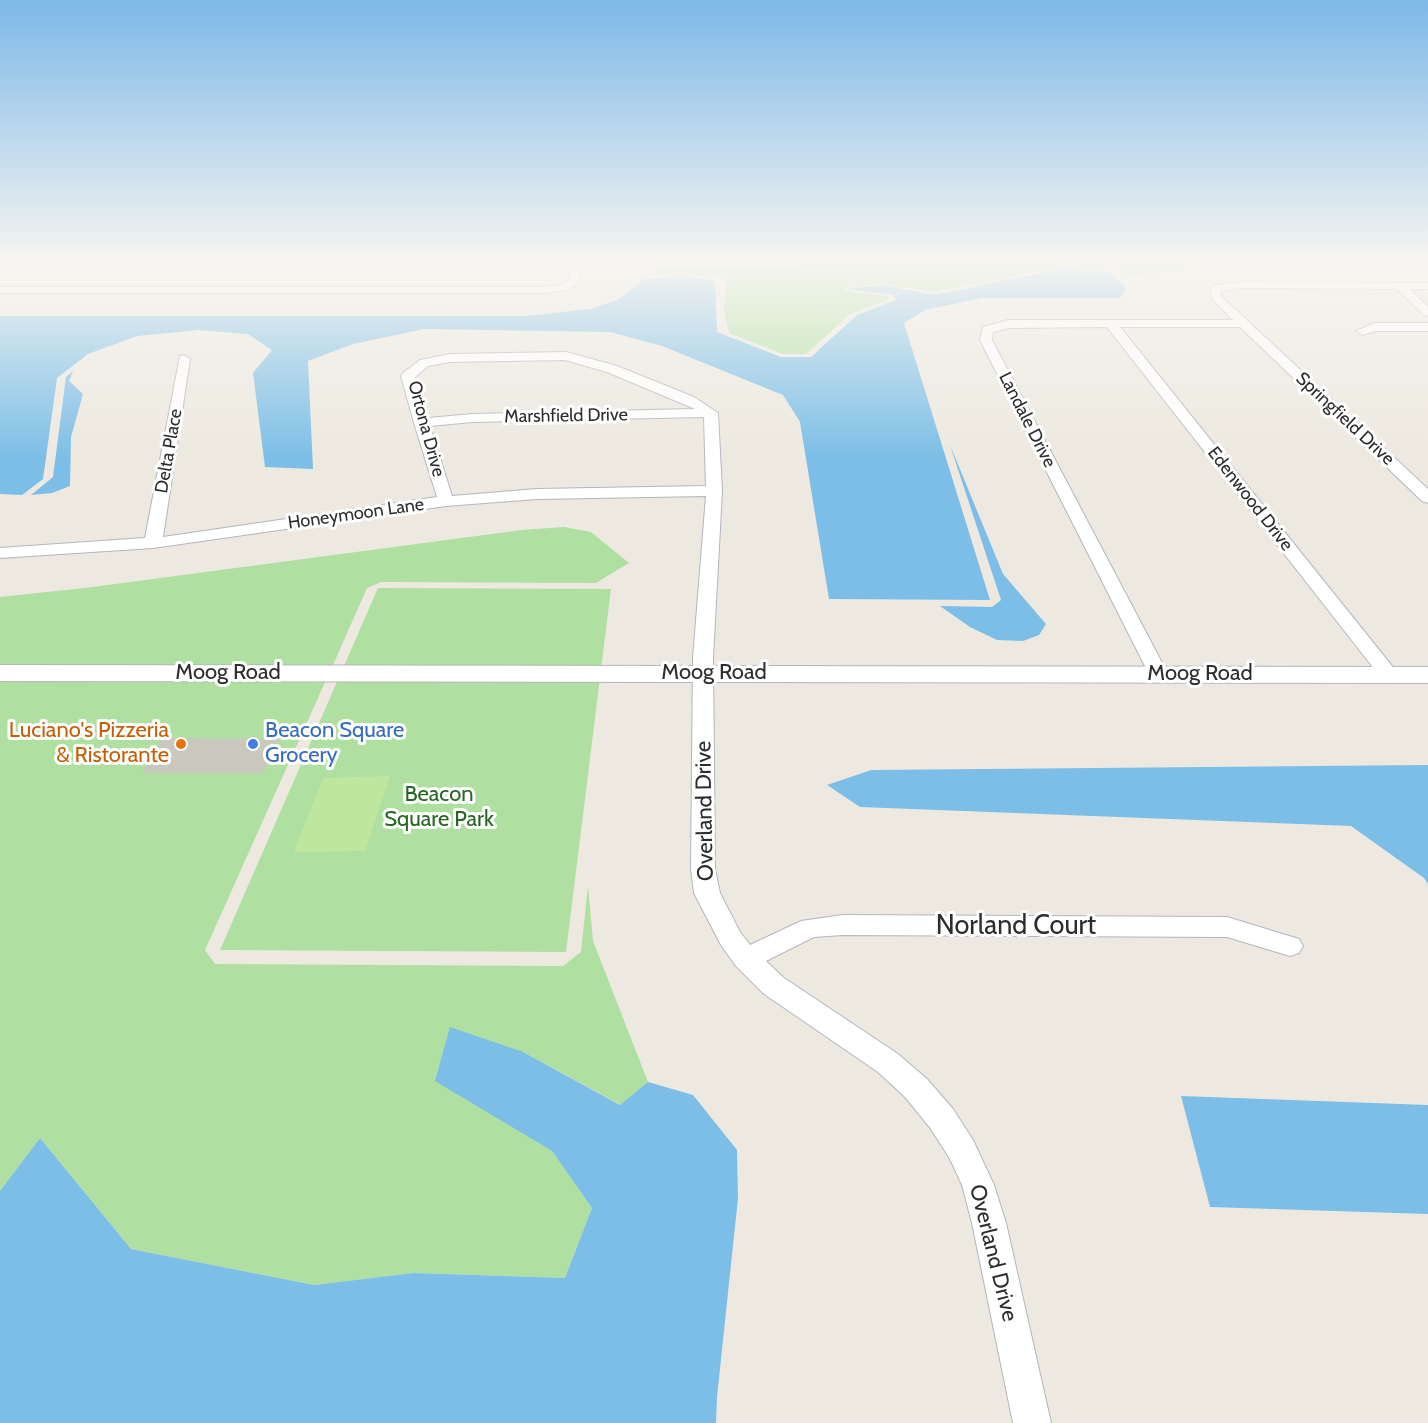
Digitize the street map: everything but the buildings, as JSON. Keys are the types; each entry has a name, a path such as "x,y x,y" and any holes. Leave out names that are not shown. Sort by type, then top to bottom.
{"street":[{"name":"Landale Drive","path":"1003,325 987,330 986,340 1158,674"},
{"name":"Edenwood Drive","path":"1112,325 1389,675"},
{"name":"Springfield Drive","path":"1246,325 1428,498"},
{"path":"1362,331 1375,327 1428,327"},
{"name":"Ortona Drive","path":"446,501 408,376 424,363 450,358 566,356 612,369 689,400 711,413"},
{"name":"Delta Place","path":"153,543 184,359"},
{"name":"Marshfield Drive","path":"421,423 473,418 711,413"},
{"name":"Overland Drive","path":"711,413 714,491 703,673 703,869 707,893 718,917 746,959 774,986 856,1040 895,1069 916,1088 942,1119 962,1150 978,1185 989,1223 1032,1423"},
{"name":"Honeymoon Lane","path":"0,553 153,543 446,501 537,494 714,491"},
{"name":"Moog Road","path":"0,673 1428,675"},
{"name":"Norland Court","path":"746,959 810,927 843,925 1227,927 1290,946"}],"green space":[{"path":"727,325 837,325 806,354 783,354 729,333"},
{"path":"564,527 591,532 629,563 596,583 381,582 367,588 333,665 0,665 0,597 85,588 522,530"},
{"name":"Beacon Square Park","path":"378,588 611,589 566,952 220,950"},
{"path":"326,680 205,950 215,964 563,966 581,952 588,886 593,941 648,1082 621,1105 523,1052 435,1080 552,1151 592,1208 565,1278 413,1273 314,1285 131,1249 40,1138 0,1191 0,681"},
{"path":"390,776 365,851 294,852 323,778"}],"water":[{"path":"0,325 717,325 717,332 781,357 811,357 846,325 905,325 990,600 829,599 800,422 783,395 662,346 610,332 424,329 353,344 308,361 313,469 265,467 253,373 272,350 248,334 199,330 137,336 88,354 57,378 43,479 22,495 0,494"},
{"path":"73,371 69,381 83,394 71,437 70,486 52,493 31,495 53,477 66,377"},
{"path":"950,445 1003,574 1046,624 1039,635 1023,641 997,640 970,627 940,606 992,607 1001,600"},
{"path":"1428,765 1428,884 1424,878 1351,826 860,807 827,785 871,770"},
{"path":"450,1027 523,1052 620,1105 648,1082 693,1095 737,1150 738,1198 716,1423 0,1423 0,1191 40,1138 131,1249 314,1285 413,1273 565,1278 592,1208 552,1151 435,1081"},
{"path":"1181,1096 1428,1105 1428,1214 1210,1207"}],"place":[{"name":"Luciano's Pizzeria & Ristorante","path":"181,744"},
{"name":"Beacon Square Grocery","path":"253,744"}]}
